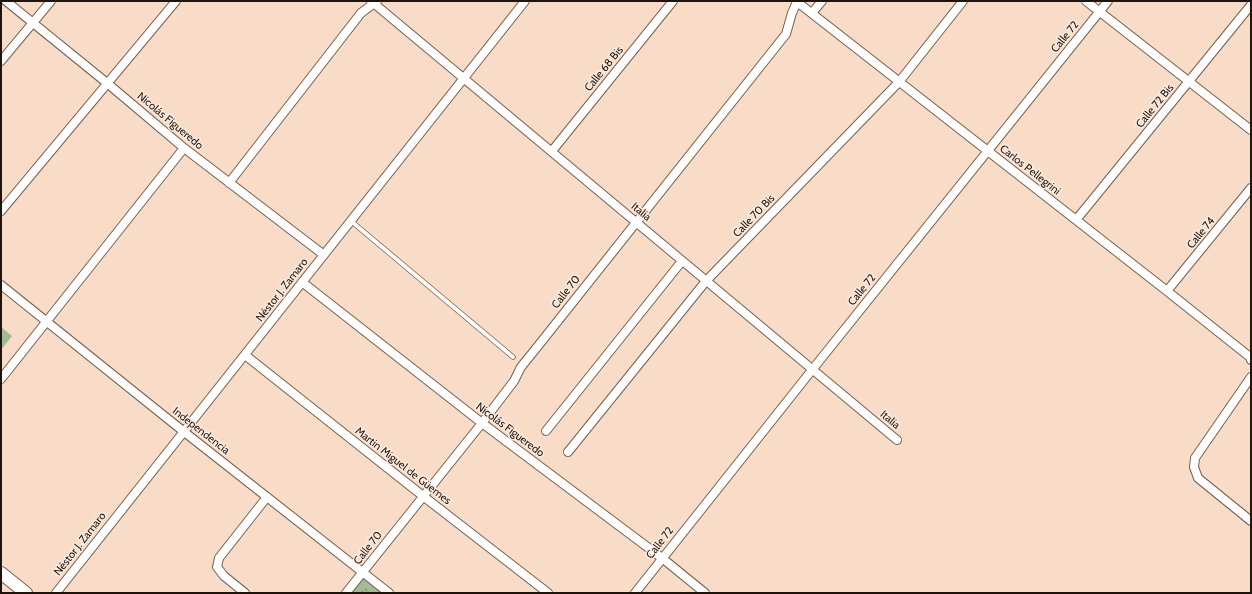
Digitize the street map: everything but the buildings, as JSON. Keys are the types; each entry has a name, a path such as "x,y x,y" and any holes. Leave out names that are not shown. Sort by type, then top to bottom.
{"main road":[{"path":"1,573 26,593"}],"street":[{"name":"Nicolás Figueredo","path":"6,1 184,148 324,255"},
{"path":"1,61 50,1"},
{"path":"1,211 176,1"},
{"name":"Néstor J. Zamaro","path":"56,593 525,1"},
{"name":"Calle 68 Bis","path":"552,151 673,1"},
{"path":"812,13 822,1"},
{"name":"Calle 70 Bis","path":"568,452 706,281 899,82 963,1"},
{"path":"1086,1 1251,130"},
{"name":"Calle 72","path":"634,593 1108,1"},
{"path":"230,184 361,13 374,2"},
{"name":"Italia","path":"374,2 897,440"},
{"name":"Carlos Pellegrini","path":"796,2 1251,357"},
{"name":"Calle 70","path":"346,593 482,423 514,381 534,351 786,34 796,2"},
{"name":"Calle 72 Bis","path":"1076,220 1251,5"},
{"path":"1,379 184,148"},
{"name":"Calle 74","path":"1167,291 1251,188"},
{"path":"546,432 682,261"},
{"name":"Nicolás Figueredo","path":"302,282 482,423 662,558 706,593"},
{"name":"Independencia","path":"1,285 389,593"},
{"name":"Martin Miguel de Güemes","path":"244,355 548,593"},
{"path":"1251,377 1195,458 1194,467 1198,478 1251,521"},
{"path":"245,593 224,576 217,567 219,558 267,497"}],"lane":[{"path":"350,221 513,357"}],"path":[{"path":"361,593 365,589"},
{"path":"365,589 370,593"}],"green space":[{"path":"1,327 12,336 1,350"},
{"path":"363,578 382,593 351,593"}]}
